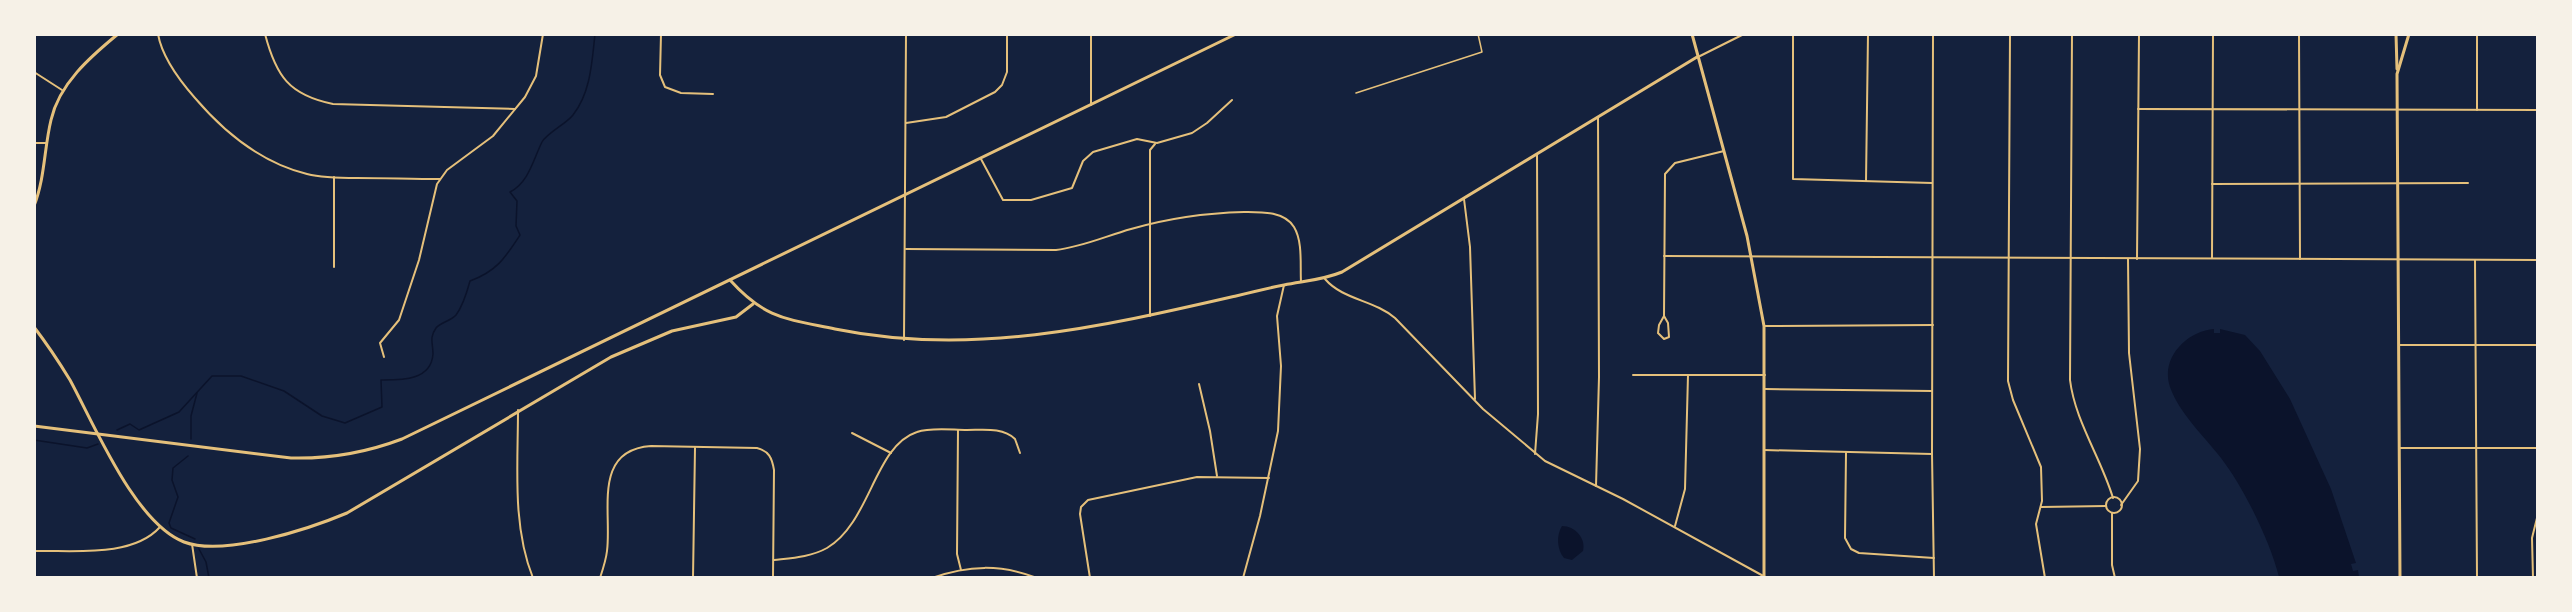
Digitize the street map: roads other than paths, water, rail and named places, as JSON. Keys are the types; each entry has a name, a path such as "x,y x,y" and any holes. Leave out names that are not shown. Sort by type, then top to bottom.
{"street":[{"path":"34,206 40,190 54,108 62,90 94,55 118,34"},
{"path":"158,34 167,57 187,88 219,124 268,159 307,174 334,177 440,179"},
{"path":"265,34 272,60 284,80 296,91 319,101 333,104 516,109"},
{"path":"384,357 380,344 399,320 419,260 432,198 440,179 447,170 494,136 525,97 536,76 543,34"},
{"path":"661,34 660,75 665,87 681,93 713,94"},
{"path":"904,340 906,34"},
{"path":"906,123 946,117 995,92 1002,85 1007,72 1007,34"},
{"path":"1091,34 1091,105"},
{"path":"34,426 291,458 333,457 368,451 402,439 1236,34"},
{"path":"1324,279 1336,291 1386,310 1475,400 1535,454 1561,470 1675,527 1765,577 1764,326 1752,256 1692,34"},
{"path":"730,280 753,304 790,320 904,340 1014,338 1065,332 1150,316 1284,285 1324,279 1342,272 1697,57 1744,34"},
{"path":"1793,34 1793,179 1932,183"},
{"path":"1866,181 1868,34"},
{"path":"1934,34 1932,183 1934,578"},
{"path":"2010,34 2008,381 2013,400 2041,467 2041,507 2036,524 2045,578"},
{"path":"2072,34 2070,380 2072,394 2106,473 2113,498"},
{"path":"2137,259 2139,34"},
{"path":"2212,34 2212,258"},
{"path":"2299,34 2300,259"},
{"path":"2396,34 2400,578"},
{"path":"2397,74 2409,34"},
{"path":"2476,110 2477,34"},
{"path":"34,72 62,90"},
{"path":"1150,316 1150,150 1152,145 1197,131 1232,100"},
{"path":"2138,109 2538,110"},
{"path":"1596,486 1599,377 1598,117"},
{"path":"981,159 1003,200 1018,202 1072,188 1083,161 1093,152 1137,139 1157,143"},
{"path":"34,143 47,143"},
{"path":"1664,316 1658,333 1664,339 1669,337 1669,329 1664,316 1664,192 1667,171 1679,161 1724,151"},
{"path":"1535,454 1538,414 1537,154"},
{"path":"334,177 334,267"},
{"path":"2211,184 2468,183"},
{"path":"1464,199 1470,247 1475,400"},
{"path":"906,249 1056,250 1074,248 1182,216 1216,213 1276,214 1290,222 1296,231 1301,282"},
{"path":"1664,256 2538,260"},
{"path":"2112,513 2119,511 2138,481 2140,449 2129,352 2128,259"},
{"path":"2475,260 2477,578"},
{"path":"1243,578 1269,478 1280,414 1281,366 1277,316 1284,285"},
{"path":"34,327 68,378 128,489 141,507 177,539 192,544 219,546 277,537 331,519 383,493 611,357 672,331 731,319 742,314 753,304"},
{"path":"1764,326 1933,325"},
{"path":"2399,345 2538,345"},
{"path":"1633,375 1765,375"},
{"path":"1675,527 1685,489 1688,375"},
{"path":"1199,384 1217,476"},
{"path":"1765,389 1932,391"},
{"path":"519,410 520,525 526,560 533,578"},
{"path":"958,430 957,554 961,570"},
{"path":"773,560 814,554 839,539 856,520 891,453 900,442 917,432 994,430 1010,434 1015,439 1020,453"},
{"path":"852,433 891,453"},
{"path":"600,578 607,552 609,480 618,461 628,452 641,447 757,448 767,452 771,457 774,470 773,578"},
{"path":"693,578 694,447"},
{"path":"2399,448 2537,448 2538,524"},
{"path":"1764,450 1932,454"},
{"path":"1846,453 1845,538 1848,546 1859,553 1934,558"},
{"path":"1090,578 1080,514 1081,507 1088,500 1197,477 1269,478"},
{"path":"2106,506 2108,500 2113,498 2118,498 2121,505"},
{"path":"2041,507 2106,506"},
{"path":"2106,506 2112,513 2112,565 2115,578"},
{"path":"2533,578 2532,538 2537,518"},
{"path":"34,551 116,548 137,542 160,526"},
{"path":"192,544 197,578"},
{"path":"932,578 961,570 998,567 1037,578"}],"lane":[{"path":"1356,93 1482,52 1478,34"}],"water":[{"path":"2214,329 2214,333 2220,333 2220,329 2245,335 2260,351 2290,399 2331,489 2356,563 2351,564 2353,571 2358,570 2359,577 2279,577 2263,531 2247,499 2221,458 2179,406 2170,387 2168,376 2172,356 2194,335"},
{"path":"1562,526 1575,530 1583,542 1583,551 1572,560 1564,558 1560,551 1558,538"}],"waterway":[{"path":"117,430 130,424 139,430 179,412 212,376 241,376 284,391 322,416 345,423 382,407 381,380 406,379 421,374 427,369 433,354 432,338 436,328 456,315 463,303 470,281 494,268 520,235 516,226 517,201 510,192 526,177 544,139 570,118 579,106 590,76 595,34"},
{"path":"191,439 191,416 197,393"},
{"path":"34,440 87,448 98,444"},
{"path":"188,456 173,468 172,480 178,497 169,523 171,528 195,539"},
{"path":"199,549 206,562 209,578"}]}
